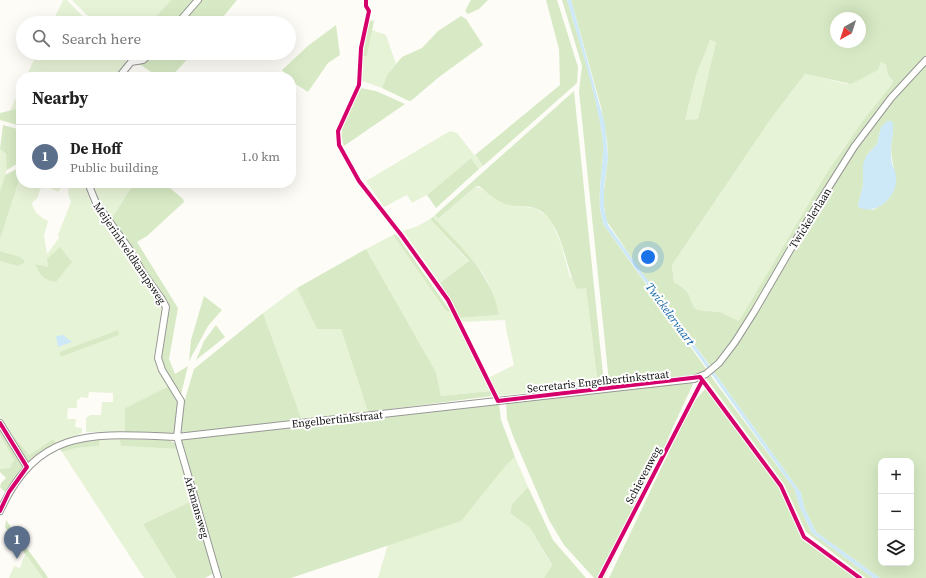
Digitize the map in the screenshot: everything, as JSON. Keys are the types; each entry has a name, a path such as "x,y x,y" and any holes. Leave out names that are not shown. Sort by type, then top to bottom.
{"street":[{"path":"184,16 198,0"},
{"path":"123,72 130,62 143,60"},
{"name":"Twickelerlaan","path":"700,377 713,369 723,358 754,312 800,233 854,147 891,98 926,60"},
{"name":"Meijerinkveldkampsweg","path":"90,188 96,203 128,247 143,273 166,307 158,358 162,370 181,401 177,437"},
{"name":"Secretaris Engelbertinkstraat","path":"498,401 700,377"},
{"name":"Engelbertinkstraat","path":"0,511 9,492 27,467 40,456 59,444 83,437 126,435 177,437 498,401"},
{"path":"0,423 27,467"},
{"name":"Arkmansweg","path":"177,437 218,578"}],"green space":[{"path":"63,0 67,0 82,16 55,16"},
{"path":"72,0 171,0 156,16 88,16"},
{"path":"171,0 196,0 181,16 156,16"},
{"path":"200,0 237,0 224,16 185,16"},
{"path":"471,0 488,0 479,9 468,14 465,11"},
{"path":"546,0 557,0 578,67 577,83 483,166 475,155 560,85 559,49"},
{"path":"562,0 567,0 587,66 599,117 603,145 600,202 604,225 707,370 701,374 611,384 609,382 579,91 582,66"},
{"path":"571,0 926,0 926,55 870,122 749,317 719,359 711,367 652,288 606,220 603,198 608,157 607,140 601,107","holes":["710,40 716,42 698,119 685,120 696,75","881,62 886,65 888,75 893,81 892,84 862,122 828,171 739,321 720,312 698,310 694,307 688,293 674,282 672,265 770,120 805,74 851,84 878,70"]},
{"path":"461,16 466,19 483,45 439,77 412,100 409,101 382,88 387,75 402,57 422,48 438,31"},
{"path":"369,20 374,21 367,56 361,56"},
{"path":"336,25 340,55 328,63 308,92 296,84 296,72 283,72 282,70 293,60 296,60 296,57 309,45"},
{"path":"372,30 386,35 396,64 387,75 382,88 362,81 361,56 367,56"},
{"path":"710,40 716,42 698,120 685,120 696,73"},
{"path":"34,60 126,60 120,72 28,72"},
{"path":"139,60 187,60 176,72 151,72 141,65 129,65"},
{"path":"881,62 886,65 888,75 893,81 892,84 842,150 739,321 720,312 698,310 694,307 688,293 674,282 672,265 770,120 805,74 847,84 879,67"},
{"path":"926,63 926,578 880,578 816,532 804,507 801,493 714,372 748,327 797,242 855,151 880,117","holes":["881,127 893,134 891,145 895,185 892,194 885,202 873,210 858,205 863,186 866,156 877,144"]},
{"path":"361,88 376,91 405,104 344,146 342,138 343,123"},
{"path":"574,91 604,384 534,392 540,386 594,381 597,378 586,288 577,289 562,244 552,222 535,208 509,205 495,199 479,186 476,186 438,219 435,215"},
{"path":"16,98 16,109 10,111"},
{"path":"16,109 16,125 0,120 0,113"},
{"path":"3,125 16,129 16,164 7,170 6,154 0,149"},
{"path":"450,131 457,133 483,166 479,169 471,158 427,195 412,203 407,195 384,207 366,181"},
{"path":"0,149 6,157 7,168 0,191"},
{"path":"471,158 479,169 436,208 427,195"},
{"path":"16,170 16,188 0,239 0,191 5,175"},
{"path":"476,186 512,206 535,208 548,217 552,222 561,244 570,277 586,287 597,378 594,381 540,386 534,392 497,396 488,378 514,365 505,320 461,322 459,318 499,315 488,282 482,272 433,217 435,215 438,219"},
{"path":"16,188 43,188 40,189 38,197 32,203 37,214 48,221 44,236 47,254 59,238 58,235 71,202 68,193 69,188 86,188 91,203 126,248 130,259 163,307 156,358 169,386 125,408 125,432 86,432 86,418 90,415 101,415 102,402 113,402 113,393 89,392 88,398 81,397 77,401 77,408 68,408 67,419 76,419 75,427 82,428 82,433 57,444 53,439 29,455 12,441 0,416 0,261 17,266 7,253 0,251 0,238"},
{"path":"50,188 61,188 58,192"},
{"path":"92,188 129,188 130,189 110,221"},
{"path":"131,188 170,188 183,199 184,202 147,236 137,242 178,308 169,359 175,374 188,366 181,394 163,369 159,356 167,313 110,221"},
{"path":"433,217 474,262 490,286 499,315 459,318 453,303 440,283 469,261 430,219"},
{"path":"430,219 469,262 440,283 403,231 418,226"},
{"path":"395,234 451,312 446,311 393,235"},
{"path":"393,235 446,311 451,312 490,391 441,396 436,372 366,249"},
{"path":"60,247 72,262 56,282 48,280 42,276 35,264 48,267 47,259"},
{"path":"366,249 436,372 441,396 490,391 492,396 368,412 341,329 317,329 297,288"},
{"path":"0,251 20,257 24,260 24,263 17,266 0,261"},
{"path":"297,288 317,329 341,329 368,412 302,420 263,313"},
{"path":"204,296 222,310 208,326 189,361 191,340"},
{"path":"263,313 302,420 181,434 182,409 194,369"},
{"path":"216,325 225,337 196,360 204,341"},
{"path":"118,330 119,335 60,357 60,352"},
{"path":"710,375 795,490 800,508 812,533 873,578 866,578 806,532 784,484 706,378"},
{"path":"691,382 693,384 642,500 604,578 594,578 564,545 549,520 513,436 507,419 506,401"},
{"path":"169,386 178,401 174,434 125,432 125,408"},
{"path":"707,387 783,491 804,537 859,578 609,578 686,416 696,399"},
{"path":"499,403 501,420 515,457 507,464 461,521 291,578 221,578 181,440"},
{"path":"0,427 25,468 5,492 0,487 1,483 6,478 0,472 0,469 10,468 14,460 0,435"},
{"path":"0,435 14,460 12,466 8,469 0,469"},
{"path":"15,438 29,455 53,439 57,444 28,465 12,441"},
{"path":"100,438 119,439 121,446 178,449 192,501 143,524 176,578 144,578 62,452 76,448 99,446"},
{"path":"100,438 99,446 76,448 62,452 59,448 74,441"},
{"path":"119,439 169,440 176,444 178,449 121,446"},
{"path":"515,457 528,487 512,504 510,513 530,528 552,566 544,578 378,578 388,544 410,537"},
{"path":"528,487 553,540 586,578 544,578 552,565 530,528 510,513 512,504"},
{"path":"192,501 214,573 205,578 176,578 143,524"},
{"path":"6,520 48,578 43,578 5,527"},
{"path":"25,554 43,578 9,578 14,566 20,568"}],"water":[{"name":"Twickelervaart","path":"567,0 571,0 605,125 608,157 604,187 604,208 608,225 801,493 804,507 816,532 880,578 873,578 812,533 800,508 795,490 604,225 600,202 603,157 602,134 591,83"},
{"path":"887,121 892,121 893,124 891,157 896,174 894,190 886,202 880,206 873,209 858,207 863,186 863,165 866,156 877,144 881,127"},
{"path":"63,335 72,342 58,347 56,336"}],"cycle path":[{"path":"366,0 366,6 369,11 361,48 359,85 338,131 339,145 359,181 402,236 448,300 498,401 700,377 781,486 804,537 860,578"},
{"name":"Schievenweg","path":"600,578 702,381"},
{"path":"0,423 27,467 9,492 0,511"}],"place":[{"name":"De Hoff","path":"17,559"}]}
